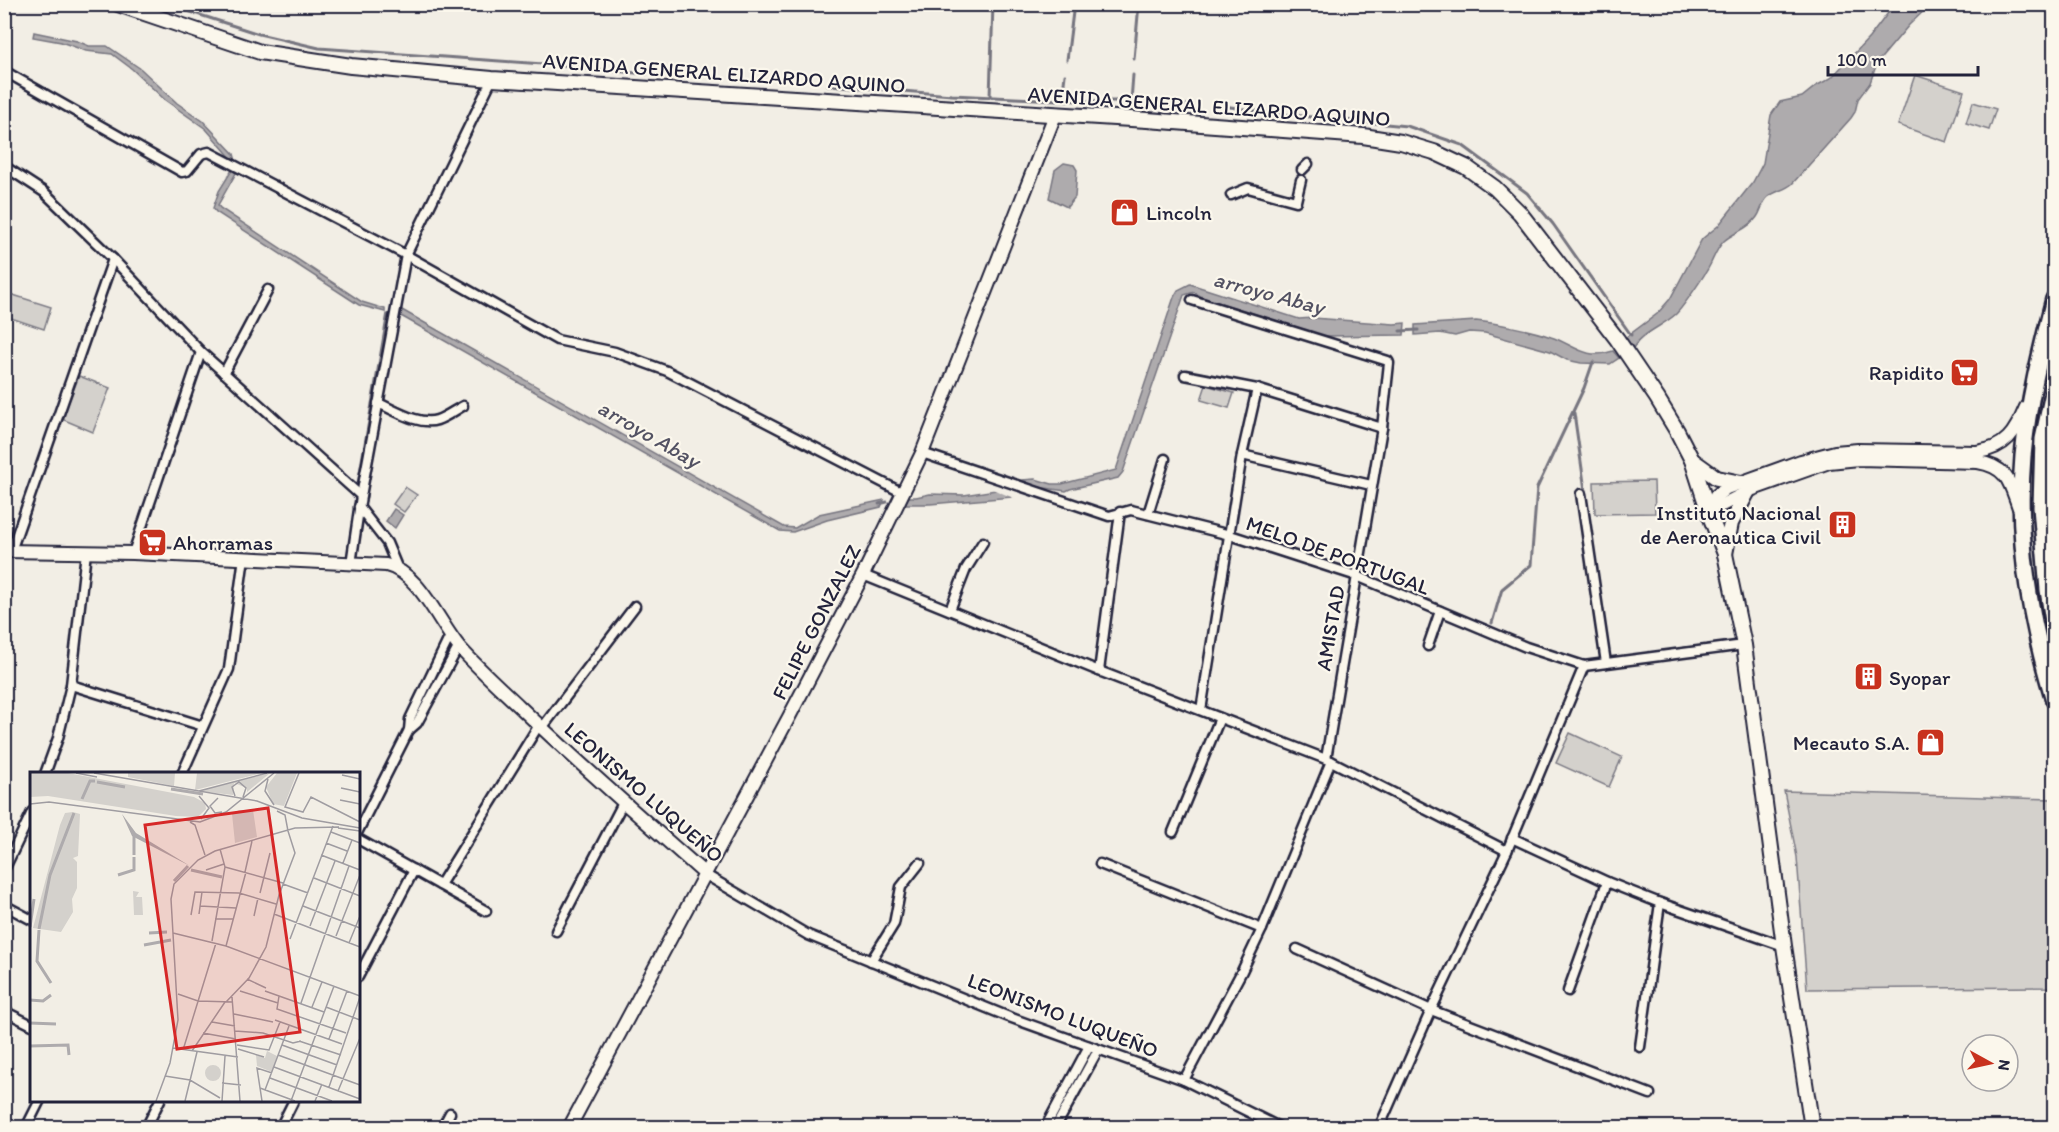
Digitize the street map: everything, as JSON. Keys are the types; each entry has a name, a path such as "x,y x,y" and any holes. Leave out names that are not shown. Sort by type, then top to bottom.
{"highway":[{"path":"2055,299 2042,344 2023,456 2022,517 2031,605 2040,651 2055,700"},
{"path":"2055,388 2043,439 2041,507 2048,590 2055,627"},
{"path":"2041,507 2055,531"}],"main road":[{"name":"AVENIDA GENERAL ELIZARDO AQUINO","path":"118,4 260,52 351,66 492,79 1363,136 1401,142 1434,152 1466,166 1495,188 1520,213 1617,339 1677,431 1692,460 1709,506 1725,554 1744,645 1784,946 1812,1128"},
{"path":"1692,460 1718,478 1744,487 1731,523 1725,554"}],"street":[{"path":"4,71 182,172 187,171 201,154 209,152 406,255 557,340 615,352 667,371 903,493"},
{"path":"351,564 359,507 406,255 492,79"},
{"name":"FELIPE GONZALEZ","path":"569,1128 706,874 903,493 922,453 1055,115"},
{"path":"4,166 44,192 113,259 201,352 361,496"},
{"path":"1231,195 1248,188 1282,197 1303,177"},
{"path":"113,259 8,551 133,553 397,567 387,543 359,507"},
{"path":"224,373 268,290"},
{"name":"AMISTAD","path":"1184,1080 1262,929 1328,760 1356,576 1382,428 1389,366 1388,361 1192,300"},
{"path":"133,553 201,352"},
{"path":"1185,375 1257,389 1382,428"},
{"path":"1201,710 1242,455 1257,389"},
{"path":"1744,487 1801,461 1835,452 1858,450 1977,452 1996,448 2014,431 2034,390"},
{"path":"378,403 415,418 430,421 441,419 463,406"},
{"name":"MELO DE PORTUGAL","path":"922,453 1108,516 1131,510 1230,535 1356,576 1526,647 1584,666 1744,645"},
{"path":"1242,455 1371,485"},
{"path":"1148,514 1166,459"},
{"path":"1709,506 1720,491 1744,487 1829,462 1859,459 1978,462 1990,464 2002,470 2010,482 2022,517"},
{"path":"1581,494 1606,663"},
{"path":"1099,671 1120,512"},
{"path":"950,610 966,569 983,542"},
{"path":"46,772 58,738 71,685 86,552"},
{"path":"183,772 229,669 244,558"},
{"name":"LEONISMO LUQUEÑO","path":"397,567 417,586 459,646 540,726 706,874 808,935 1009,1017 1184,1080 1281,1128"},
{"path":"863,574 1099,671 1328,760 1507,851"},
{"path":"440,885 540,726 635,606"},
{"path":"1428,646 1440,611"},
{"path":"360,827 409,730 410,719 450,636"},
{"path":"409,730 417,723 459,646"},
{"path":"1379,1128 1431,1010 1507,851 1584,666"},
{"path":"71,685 203,726"},
{"path":"1173,832 1220,718"},
{"path":"556,932 624,801"},
{"path":"4,870 30,816"},
{"path":"1512,838 1607,882 1784,946"},
{"path":"360,840 486,911"},
{"path":"871,961 894,924 901,887 920,863"},
{"path":"1100,864 1262,929"},
{"path":"360,973 414,870"},
{"path":"1568,991 1607,882"},
{"path":"1640,1047 1660,903"},
{"path":"4,905 30,919"},
{"path":"1297,949 1431,1010 1650,1094"},
{"path":"4,1011 30,1024"},
{"path":"1045,1128 1094,1048"},
{"path":"1055,1128 1094,1048"},
{"path":"26,1128 39,1102"},
{"path":"146,1128 159,1102"},
{"path":"280,1128 293,1102"},
{"path":"442,1128 450,1113"}],"shaded area":[{"path":"1894,5 1930,5 1909,25 1877,63 1870,83 1858,99 1851,118 1792,184 1768,197 1754,221 1722,244 1704,276 1676,314 1648,333 1633,348 1625,338 1657,314 1670,299 1702,239 1718,226 1753,182 1763,163 1771,115 1780,102 1802,97 1831,78 1869,38"},
{"path":"34,32 77,41 89,46 107,46 141,69 177,103 203,121 234,154 236,161 206,129 165,100 112,54 86,51 61,42 33,37"},
{"path":"1915,75 1964,91 1947,142 1898,125"},
{"path":"1973,102 1996,109 1989,130 1966,123"},
{"path":"1064,163 1074,165 1077,170 1075,197 1067,207 1049,198 1055,170"},
{"path":"232,170 236,173 218,205 220,208 362,302 385,309 385,312 359,305 216,212 213,208 219,191"},
{"path":"1190,284 1299,319 1405,323 1404,335 1324,336 1202,297 1194,292 1184,295 1123,472 1118,478 1066,491 1038,487 1022,480 1035,479 1052,484 1062,484 1116,470 1174,297 1178,290"},
{"path":"10,294 51,307 44,329 5,316"},
{"path":"402,310 784,527 795,528 819,514 884,500 881,507 827,520 793,532 780,531 401,316"},
{"path":"388,314 358,486 357,485"},
{"path":"1476,321 1543,334 1587,353 1603,354 1613,351 1619,358 1610,364 1581,363 1567,360 1550,351 1485,333 1469,332 1455,336 1440,333 1415,335 1415,325"},
{"path":"2054,324 2054,350 2042,410 2034,492 2038,567 2054,656 2054,678 2034,587 2027,494 2032,430"},
{"path":"79,376 110,388 93,432 62,419"},
{"path":"1206,385 1234,393 1229,408 1201,400"},
{"path":"1654,481 1655,513 1595,514 1594,482"},
{"path":"405,487 417,495 404,512 393,504"},
{"path":"1002,489 1013,497 904,504 906,497 930,494 964,495"},
{"path":"394,509 403,515 395,528 386,521"},
{"path":"451,647 453,650 414,722 448,648"},
{"path":"1570,733 1622,757 1609,787 1556,763"},
{"path":"1784,791 2053,799 2054,987 1807,989 1797,857"}],"pier":[{"path":"1002,486 1018,492 1019,496 1016,499 990,488"}],"waterway":[{"path":"166,4 259,34 319,48 543,64 646,74"},
{"path":"990,97 993,4"},
{"path":"1067,60 1074,4"},
{"path":"1134,59 1139,4"},
{"path":"1062,100 1065,75"},
{"path":"1131,101 1133,75"},
{"path":"828,85 952,95 1079,101 1136,101 1181,107 1187,105"},
{"path":"1224,106 1269,113 1407,126 1462,145 1527,193 1553,224 1631,335"},
{"name":"arroyo Abay","path":"1400,331 1418,330"},
{"path":"1492,623 1502,589 1531,565 1537,488 1584,388 1593,362"},
{"path":"1574,413 1586,497"},
{"name":"arroyo Abay","path":"879,504 887,502"}],"place":[{"name":"Lincoln","path":"1125,212"},
{"name":"Rapidito","path":"1965,372"},
{"name":"Instituto Nacional de Aeronautica Civil","path":"1842,524"},
{"name":"Ahorramas","path":"152,542"},
{"name":"Syopar","path":"1868,677"},
{"name":"Mecauto S.A.","path":"1931,742"}]}
